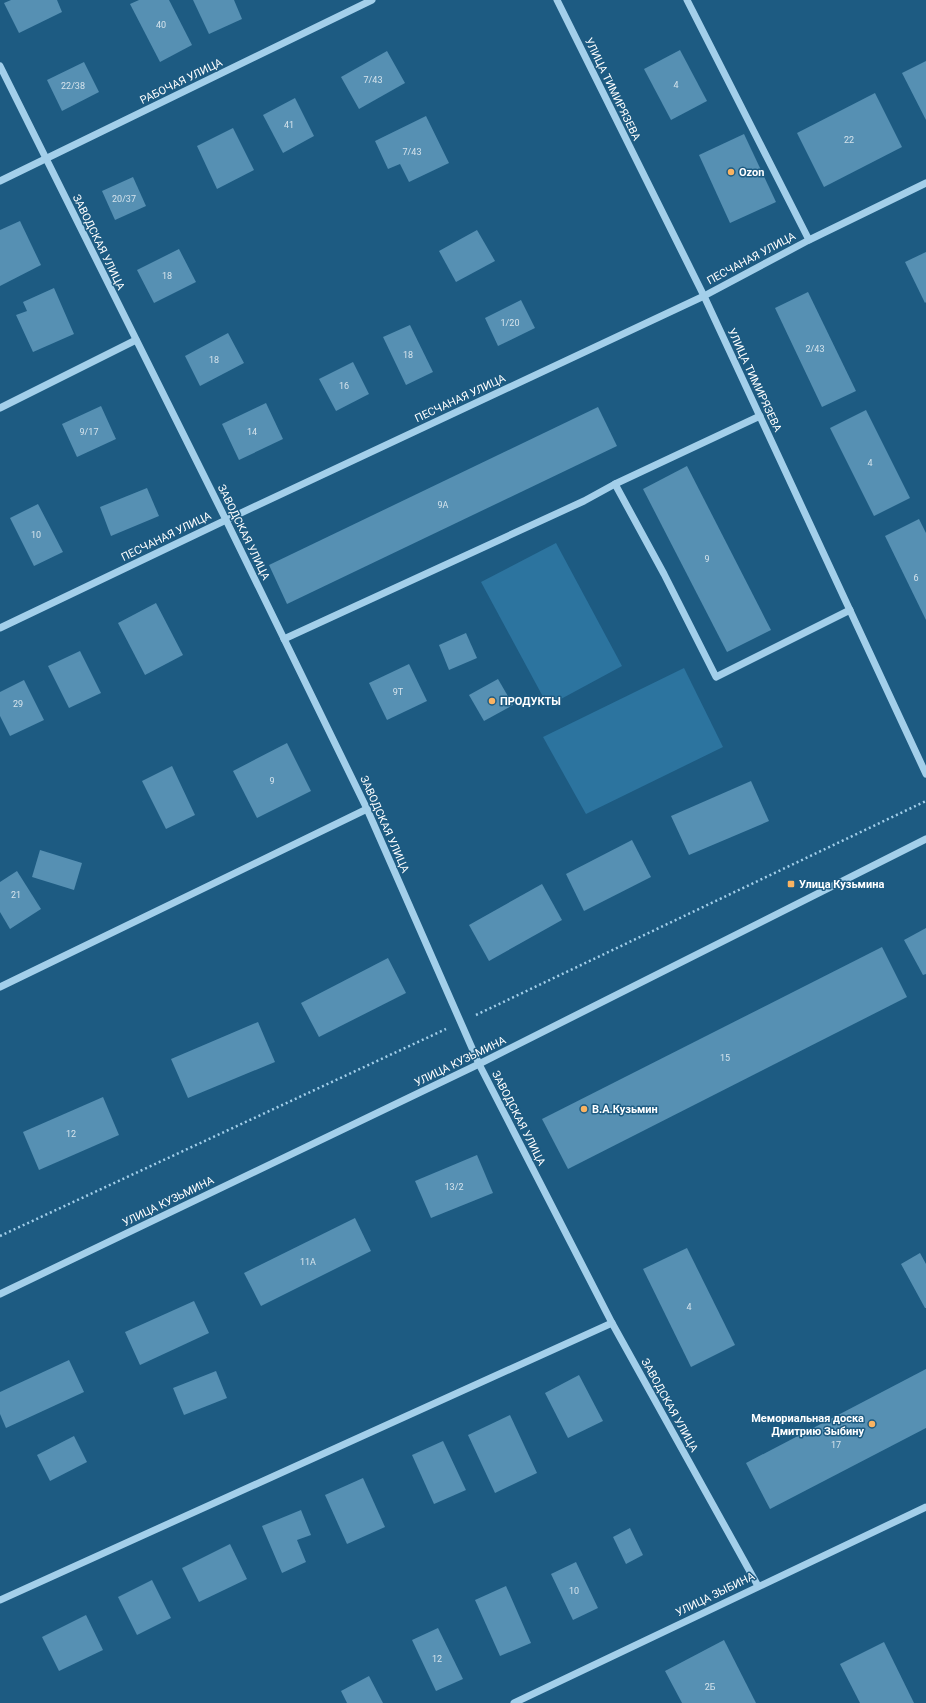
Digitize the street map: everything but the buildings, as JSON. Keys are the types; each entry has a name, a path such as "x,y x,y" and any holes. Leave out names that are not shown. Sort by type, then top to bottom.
{"street":[{"name":"РАБОЧАЯ УЛИЦА","path":"0,181 372,0"},
{"name":"УЛИЦА ТИМИРЯЗЕВА","path":"556,0 704,296 926,774"},
{"path":"687,0 809,240"},
{"name":"ЗАВОДСКАЯ УЛИЦА","path":"0,66 226,520 367,809 479,1064 612,1323 758,1586"},
{"name":"ПЕСЧАНАЯ УЛИЦА","path":"0,628 226,520 704,296 809,240 926,183"},
{"path":"0,408 136,340"},
{"path":"284,639 584,501 615,484 760,416"},
{"path":"615,484 664,574 716,677 850,610"},
{"path":"0,987 367,809"},
{"name":"УЛИЦА КУЗЬМИНА","path":"0,1294 479,1064 926,839"},
{"path":"0,1600 612,1323"},
{"name":"УЛИЦА ЗЫБИНА","path":"514,1703 926,1507"}],"shaded area":[{"path":"556,543 622,666 548,706 481,582"},
{"path":"684,668 723,747 586,814 543,737"}],"place":[{"name":"Ozon","path":"731,172"},
{"name":"ПРОДУКТЫ","path":"492,701"},
{"name":"Улица Кузьмина","path":"791,884"},
{"name":"В.А.Кузьмин","path":"584,1109"},
{"name":"Мемориальная доска Дмитрию Зыбину","path":"872,1424"}]}
